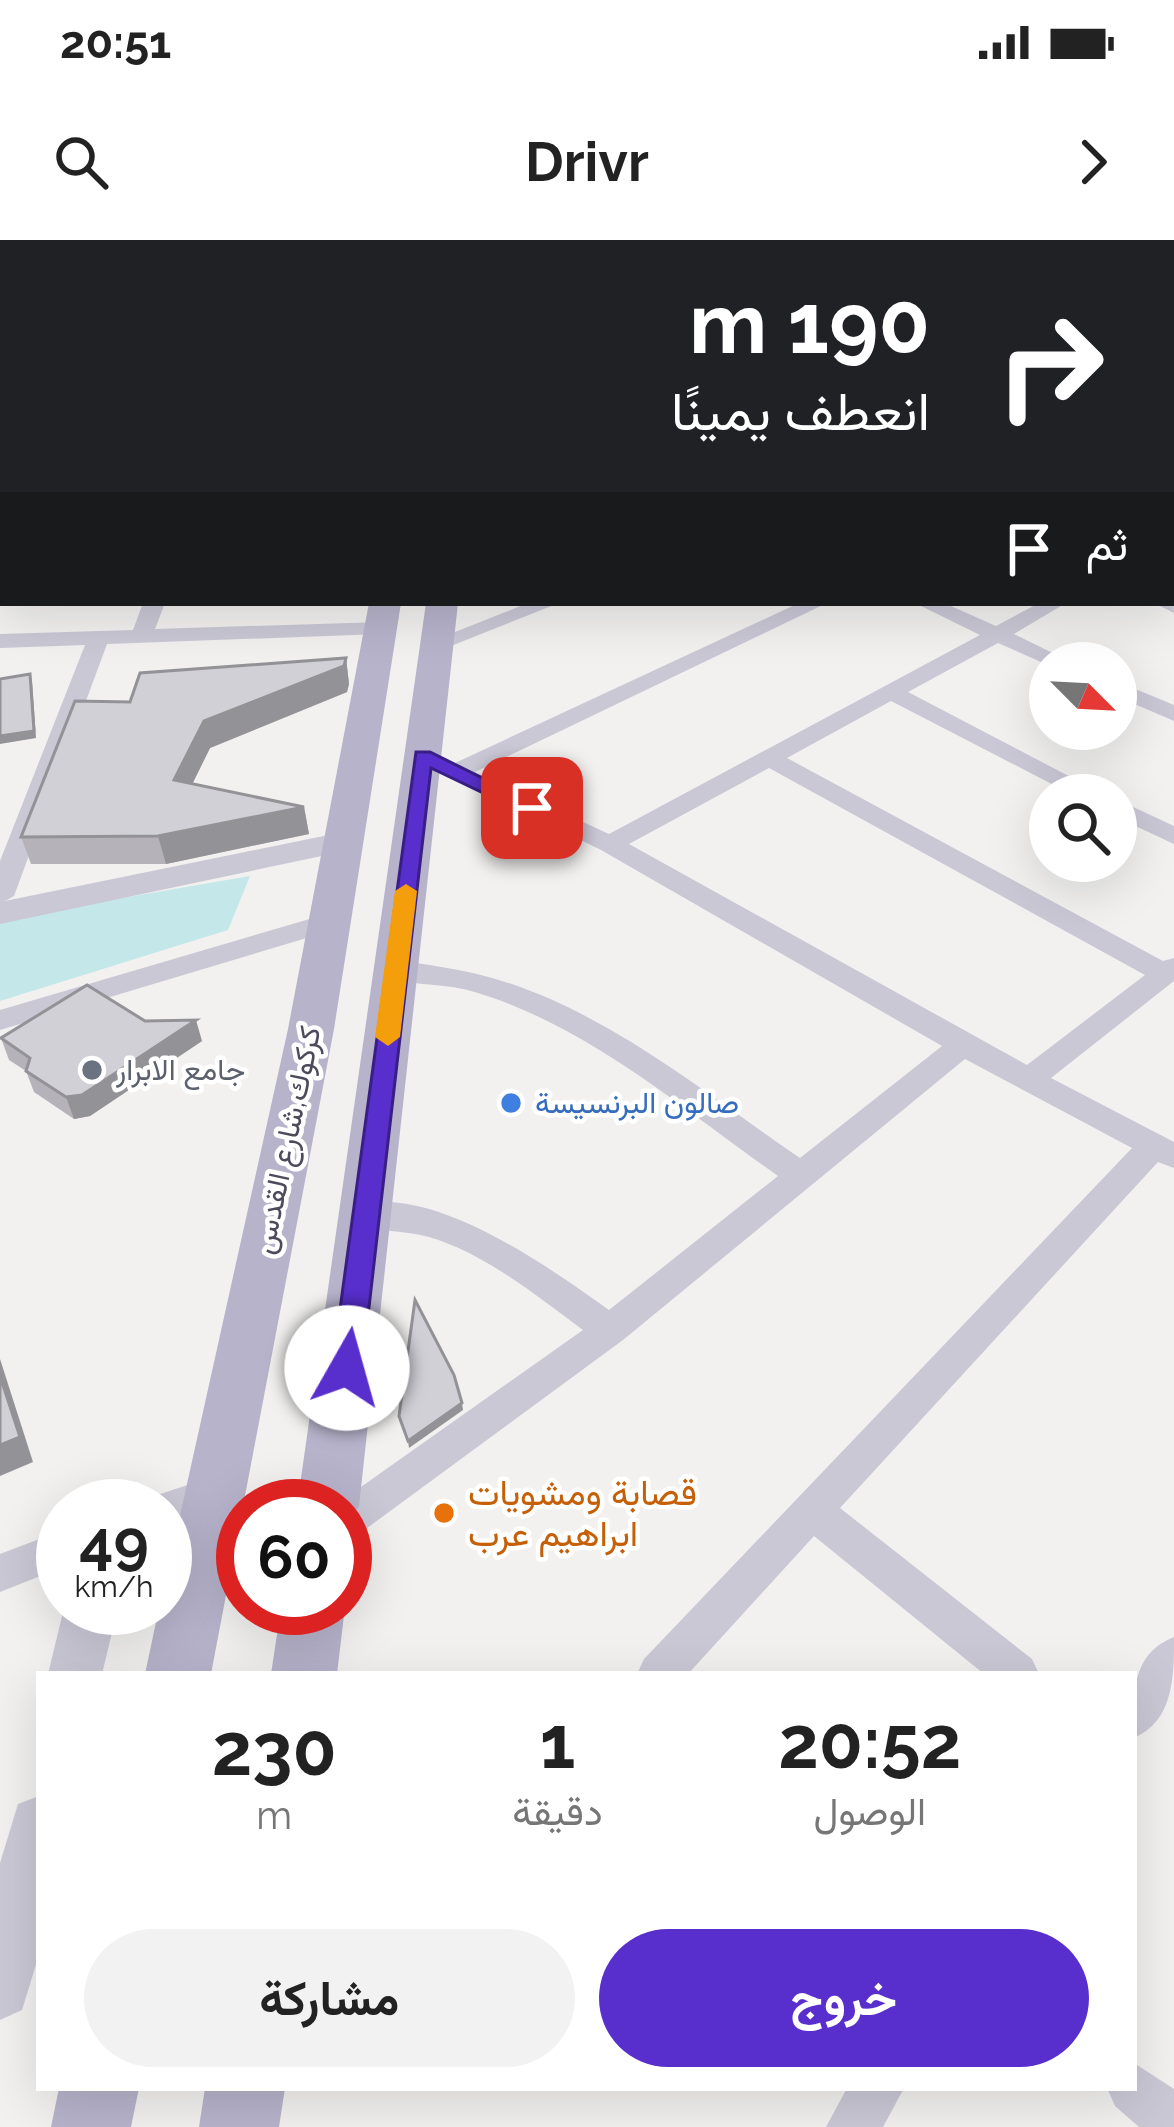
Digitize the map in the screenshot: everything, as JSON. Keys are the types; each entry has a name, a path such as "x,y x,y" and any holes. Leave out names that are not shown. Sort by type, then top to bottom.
{"main road":[{"name":"كركوك,شارع القدس","path":"179,1671 311,1029 383,616"},
{"path":"332,1479 396,971 439,764 440,623"},
{"path":"311,1029 389,1026"},
{"path":"304,1671 309,1635"},
{"path":"91,2127 98,2091"}],"street":[{"path":"141,637 153,606"},
{"path":"440,623 532,606"},
{"path":"439,764 809,606"},
{"path":"933,606 1029,648"},
{"path":"610,844 1049,606"},
{"path":"0,641 141,637 383,616"},
{"path":"0,896 98,638"},
{"path":"888,692 1050,774"},
{"path":"1137,697 1174,714"},
{"path":"769,757 1170,971 1031,1078"},
{"path":"439,764 610,844 963,1045 1164,1150 662,1671"},
{"path":"1137,818 1174,836"},
{"path":"0,913 343,842"},
{"path":"0,1020 329,922"},
{"path":"396,971 468,980 534,1005 630,1059 799,1174"},
{"path":"372,1502 610,1330 963,1045"},
{"path":"366,1215 435,1223 477,1239 610,1330"},
{"path":"192,1501 212,1494"},
{"path":"814,1512 1013,1671"},
{"path":"0,1573 36,1559"},
{"path":"76,1671 84,1635"},
{"path":"4,1955 36,1836"},
{"path":"852,2127 876,2091"},
{"path":"1136,2091 1174,2123"}],"shaded area":[{"path":"250,876 228,930 0,1001 0,919"}],"building":[{"path":"346,658 344,666 204,721 174,780 304,807 158,836 21,837 75,701 130,702 140,673"},
{"path":"30,674 34,731 0,736 0,679"},
{"name":"جامع الابرار","path":"87,985 145,1021 196,1020 82,1095 66,1097 26,1071 30,1058 1,1038"},
{"path":"415,1300 454,1375 462,1403 408,1441 399,1416"},
{"path":"0,1376 20,1437 0,1445"}],"slow traffic":[{"path":"388,1037 406,891"}],"place":[{"name":"جامع الابرار","path":"92,1070"},
{"name":"صالون البرنسيسة","path":"511,1103"},
{"name":"قصابة ومشويات ابراهيم عرب","path":"444,1513"}],"route":[{"path":"347,1368 423,757 532,808"}]}
